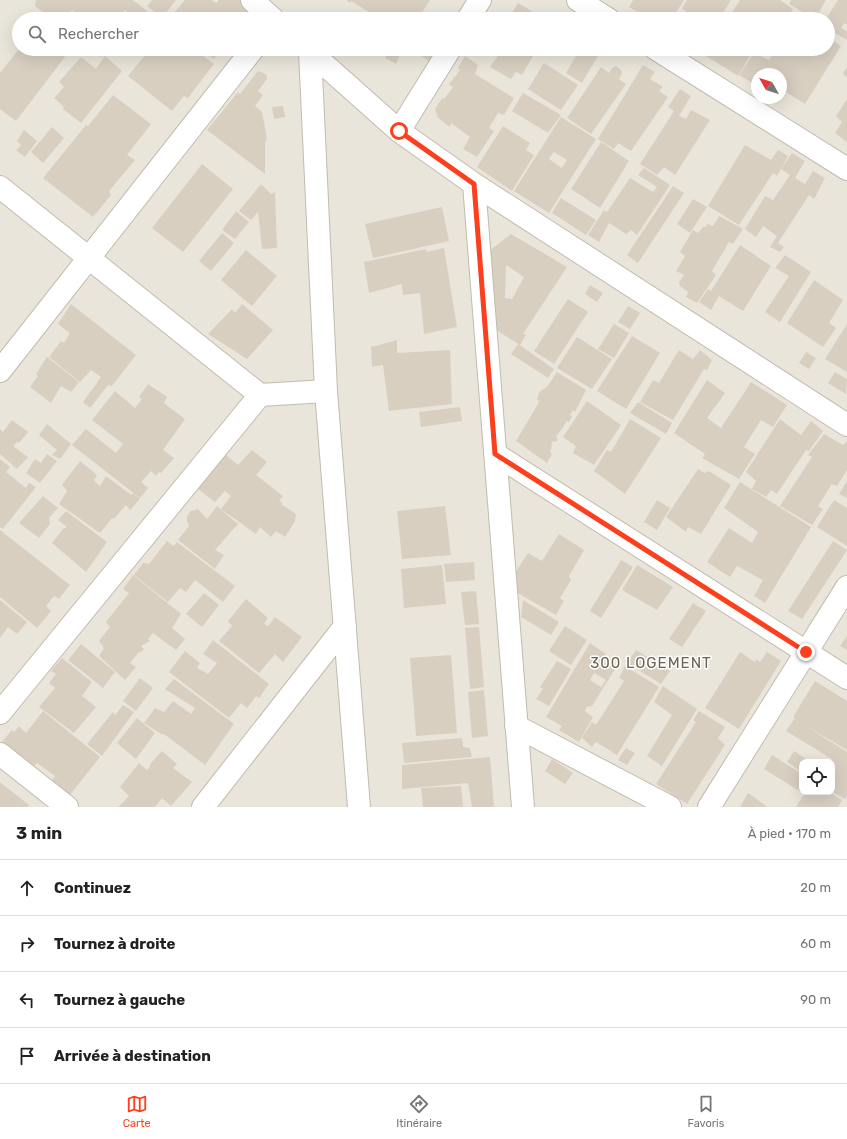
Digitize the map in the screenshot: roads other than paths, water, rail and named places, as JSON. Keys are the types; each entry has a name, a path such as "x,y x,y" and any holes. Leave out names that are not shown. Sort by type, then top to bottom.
{"street":[{"path":"252,0 265,12"},
{"path":"472,12 480,0"},
{"path":"578,0 597,12"},
{"path":"0,371 248,56"},
{"path":"308,56 326,391 359,807"},
{"path":"315,56 399,131 474,184 847,425"},
{"path":"399,131 446,56"},
{"path":"667,56 847,168"},
{"path":"474,184 523,807"},
{"path":"0,186 260,395 326,391"},
{"path":"0,713 260,395"},
{"path":"495,454 847,678"},
{"path":"709,807 847,587"},
{"path":"203,807 345,626"},
{"path":"516,726 670,807"},
{"path":"0,754 67,807"}],"district":[{"name":"300 LOGEMENT","path":"651,663"}]}
